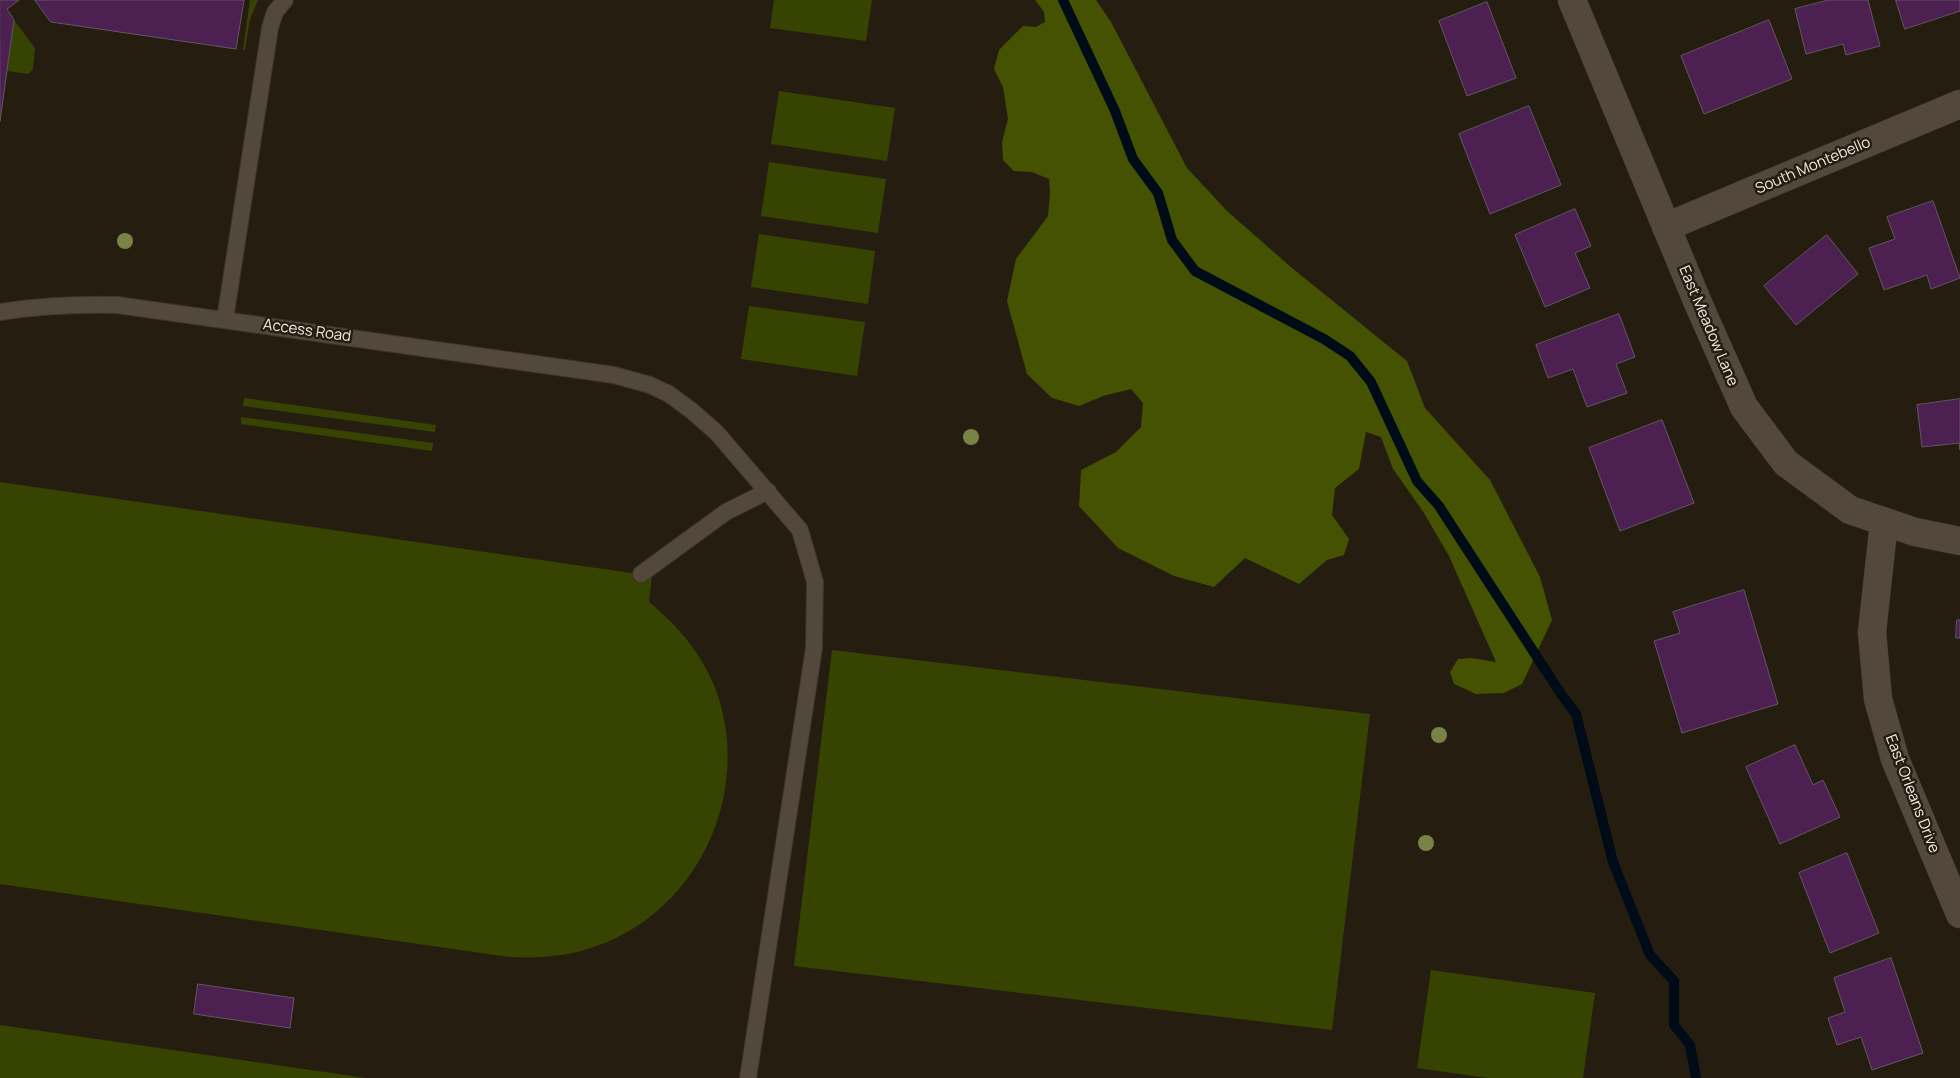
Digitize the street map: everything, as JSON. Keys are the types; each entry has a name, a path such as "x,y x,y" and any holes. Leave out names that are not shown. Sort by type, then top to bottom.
{"street":[{"name":"East Meadow Lane","path":"1572,0 1698,303 1744,407 1786,463 1850,510 1915,532 1960,541"},
{"name":"South Montebello","path":"1666,227 1960,104"},
{"name":"East Orleans Drive","path":"1884,522 1872,632 1878,699 1895,759 1960,914"}],"lane":[{"path":"225,319 270,28 275,12 285,0"},
{"name":"Access Road","path":"0,312 75,304 117,305 614,375 650,384 669,394 717,432 800,530 815,582 814,648 748,1078"},
{"path":"641,574 726,512 768,491"}],"green space":[{"path":"250,0 258,0 250,19 245,50 243,50"},
{"path":"774,0 872,0 866,41 770,28"},
{"path":"1035,0 1096,0 1111,22 1187,168 1227,211 1292,268 1407,361 1425,408 1490,480 1540,577 1552,620 1522,684 1504,693 1476,694 1454,684 1450,672 1458,659 1471,658 1496,662 1449,556 1424,513 1393,469 1381,437 1366,432 1359,469 1335,488 1332,515 1349,539 1344,555 1327,560 1299,584 1245,558 1214,587 1174,576 1118,548 1079,506 1081,470 1116,452 1141,427 1143,403 1131,389 1103,396 1079,406 1052,398 1027,374 1007,301 1016,259 1048,216 1050,193 1049,179 1032,172 1014,171 1003,160 1002,142 1008,119 1003,87 994,69 999,50 1023,26 1036,27 1045,22 1044,12"},
{"path":"14,20 35,48 33,69 28,74 7,71"},
{"path":"779,91 895,108 887,161 771,144"},
{"path":"769,162 886,179 878,233 761,216"},
{"path":"759,234 875,251 868,304 751,287"},
{"path":"749,306 865,322 857,376 741,359"},
{"path":"244,398 436,425 435,432 243,406"},
{"path":"241,417 433,443 432,451 241,424"},
{"path":"0,482 652,576 649,602 682,633 700,658 719,699 727,738 727,777 719,815 704,851 684,883 657,911 625,934 578,952 539,957 509,957 0,884"},
{"path":"832,650 1370,714 1332,1030 794,966"},
{"path":"1431,970 1595,993 1583,1078 1488,1078 1417,1068"},
{"path":"0,1025 366,1078 0,1078"}],"building":[{"path":"0,0 19,0 7,9 14,20 0,121"},
{"path":"35,0 244,0 236,49 51,22"},
{"path":"1829,0 1868,0 1880,46 1846,55 1843,44 1806,54 1795,9"},
{"path":"1896,0 1960,0 1960,11 1905,29"},
{"path":"1487,2 1516,78 1467,96 1439,21"},
{"path":"1769,20 1792,79 1704,114 1681,56"},
{"path":"1529,106 1561,185 1490,214 1459,134"},
{"path":"1933,201 1960,278 1931,289 1927,275 1884,290 1869,248 1895,239 1887,217"},
{"path":"1575,209 1591,246 1575,253 1590,288 1545,307 1515,235"},
{"path":"1827,235 1858,274 1796,325 1764,286"},
{"path":"1619,314 1635,357 1616,364 1627,393 1587,407 1573,369 1548,378 1536,345"},
{"path":"1960,399 1960,450 1959,443 1922,447 1917,405"},
{"path":"1662,420 1694,503 1620,531 1589,448"},
{"path":"1744,590 1778,704 1682,733 1654,641 1680,633 1673,612"},
{"path":"1957,620 1960,620 1960,638 1956,638"},
{"path":"1795,745 1813,785 1823,780 1840,817 1780,844 1746,767"},
{"path":"1847,853 1879,933 1830,953 1799,873"},
{"path":"1891,958 1923,1053 1872,1070 1861,1037 1837,1045 1828,1018 1845,1012 1834,978"},
{"path":"198,984 294,998 290,1028 194,1014"}],"waterway":[{"path":"1063,0 1115,111 1133,159 1158,193 1172,240 1195,271 1324,339 1350,356 1371,382 1417,481 1439,506 1561,694 1576,714 1613,862 1650,955 1674,981 1674,1025 1690,1045 1696,1078"}]}
